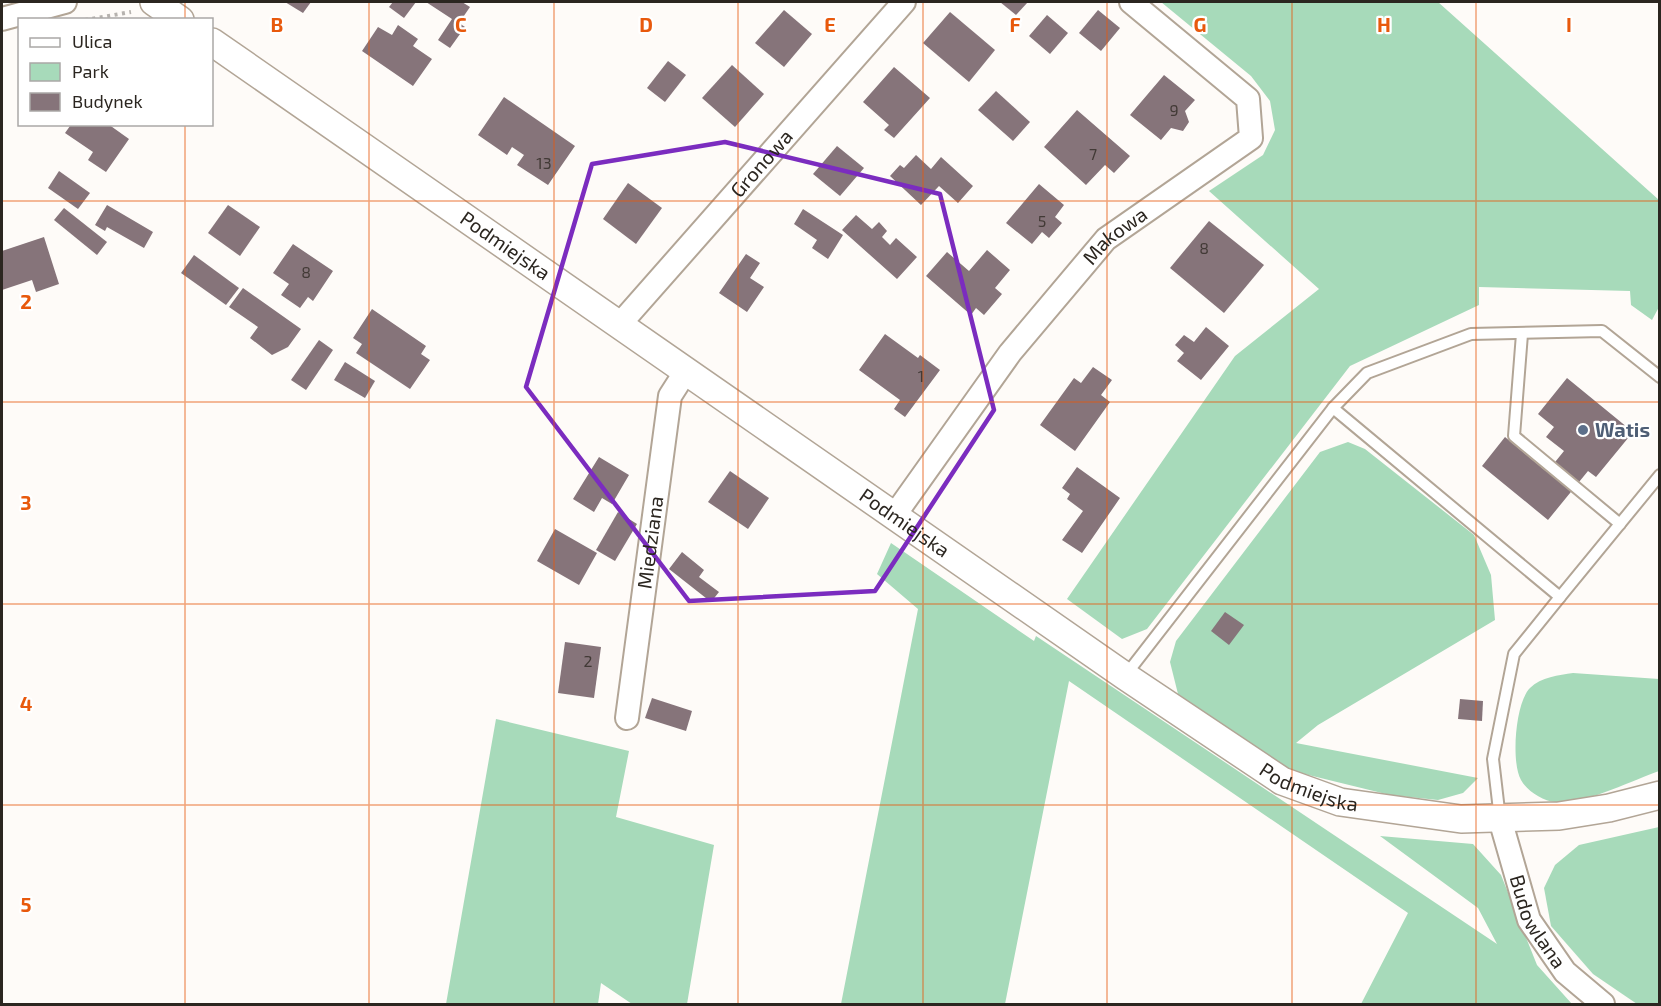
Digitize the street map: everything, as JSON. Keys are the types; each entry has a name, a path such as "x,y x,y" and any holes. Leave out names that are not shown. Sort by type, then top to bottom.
{"street":[{"path":"2,19 65,2"},
{"name":"Gronowa","path":"620,324 904,2"},
{"name":"Makowa","path":"894,516 1010,353 1106,239 1251,138 1248,99 1131,2"},
{"path":"146,9 174,18"},
{"name":"Podmiejska","path":"213,43 1261,769 1311,793 1351,804 1461,819 1559,816 1609,808 1659,795"},
{"name":"Miedziana","path":"627,717 670,396 686,371"},
{"name":"Budowlana","path":"1500,819 1529,920 1565,972 1603,1005"}],"lane":[{"path":"1125,676 1333,408 1367,373 1471,334 1602,331 1659,377"},
{"path":"1522,334 1514,436 1620,524"},
{"path":"1333,408 1560,597"},
{"path":"1500,819 1493,759 1514,654 1659,475"}],"path":[{"path":"93,18 117,12 146,9"}],"highlighted area":[{"path":"725,142 940,194 994,410 875,591 689,601 526,387 592,164"}],"green space":[{"path":"1161,2 1438,2 1659,200 1659,307 1652,320 1631,305 1630,291 1479,287 1479,305 1350,366 1147,629 1122,639 1067,599 1235,356 1319,289 1209,191 1263,155 1275,130 1270,101 1251,76"},
{"path":"1348,442 1365,449 1474,535 1491,575 1495,620 1318,725 1296,743 1478,778 1463,793 1438,800 1390,795 1288,770 1178,694 1170,662 1176,641 1320,452"},
{"path":"891,543 1034,641 1036,636 1497,944 1478,908 1380,836 1473,844 1501,875 1537,965 1572,1004 1361,1004 1408,913 1069,681 1005,1004 841,1004 918,609 877,574"},
{"path":"1573,673 1659,679 1659,771 1579,800 1555,802 1545,800 1531,792 1521,780 1516,761 1516,733 1521,706 1534,684 1550,677"},
{"path":"496,719 629,751 616,817 714,845 687,1004 632,1004 601,983 598,1004 446,1004"},
{"path":"1659,827 1659,1004 1637,1004 1593,974 1551,926 1544,888 1555,865 1579,845"}],"building":[{"path":"285,2 311,2 303,13"},
{"path":"393,2 416,2 404,18 389,7"},
{"path":"426,2 462,2 470,7 459,23 465,27 450,48 438,40 452,19"},
{"path":"1000,2 1028,2 1016,15"},
{"path":"784,10 812,34 784,67 755,43"},
{"path":"1098,10 1120,28 1101,51 1079,33"},
{"path":"950,12 995,50 969,82 923,43"},
{"path":"1047,15 1068,33 1050,54 1029,36"},
{"path":"398,25 418,39 413,46 432,59 413,86 362,51 378,27 392,35"},
{"path":"668,61 686,75 665,102 647,88"},
{"path":"732,65 764,94 735,127 702,98"},
{"path":"894,67 930,98 894,138 884,130 889,125 863,102"},
{"path":"1164,75 1195,100 1185,111 1189,122 1183,131 1171,128 1161,140 1130,115"},
{"path":"996,91 1030,122 1013,141 978,110"},
{"path":"504,97 575,146 548,185 517,165 524,155 512,147 507,155 478,135"},
{"path":"1077,110 1130,156 1114,173 1105,165 1086,185 1044,147"},
{"path":"70,126 111,126 129,139 106,172 88,160 93,152 65,133"},
{"path":"837,146 864,168 840,196 813,174"},
{"path":"916,155 931,169 941,157 973,186 958,203 939,186 921,205 890,176 900,165 904,168"},
{"path":"59,171 90,193 78,209 48,188"},
{"path":"628,183 662,208 636,244 603,219"},
{"path":"1039,184 1064,205 1055,217 1062,223 1049,238 1042,232 1032,244 1006,223"},
{"path":"107,205 153,232 144,248 107,227 105,231 95,225"},
{"path":"228,205 260,227 240,256 208,233"},
{"path":"64,208 107,242 97,255 54,220"},
{"path":"803,209 843,235 828,259 812,248 817,240 794,224"},
{"path":"856,215 872,229 879,222 887,231 882,237 890,245 896,238 917,257 897,279 842,230"},
{"path":"1209,221 1264,265 1224,313 1170,268"},
{"path":"44,237 59,284 36,292 32,280 2,290 2,251"},
{"path":"293,244 333,271 313,301 308,297 300,308 281,295 289,284 273,273"},
{"path":"987,250 1010,270 995,288 1002,294 984,315 976,308 971,315 926,276 947,252 969,271"},
{"path":"746,254 760,263 750,278 764,287 747,312 719,293"},
{"path":"194,255 239,288 226,305 181,273"},
{"path":"243,288 301,329 288,347 272,355 250,338 258,327 229,307"},
{"path":"372,309 426,346 421,354 430,360 410,389 356,353 362,344 353,338"},
{"path":"1206,327 1229,346 1201,380 1177,361 1184,353 1175,345 1184,335 1194,342"},
{"path":"885,334 918,358 920,355 940,370 905,417 894,409 900,400 859,370"},
{"path":"319,340 333,350 306,390 291,380"},
{"path":"345,362 375,381 365,398 334,380"},
{"path":"1093,367 1112,380 1101,395 1110,402 1075,451 1040,425 1074,378 1081,383"},
{"path":"1567,378 1633,432 1596,477 1588,471 1548,520 1482,466 1505,437 1547,472 1564,451 1546,437 1554,427 1538,414"},
{"path":"599,457 629,475 612,504 602,498 594,512 573,499"},
{"path":"1077,467 1120,498 1082,553 1062,540 1083,511 1067,499 1070,494 1062,488"},
{"path":"730,471 769,498 748,529 708,502"},
{"path":"618,512 637,524 615,561 596,550"},
{"path":"555,529 597,553 579,585 537,561"},
{"path":"682,552 704,570 699,577 719,592 711,602 669,569"},
{"path":"1225,612 1244,625 1229,645 1211,631"},
{"path":"565,642 601,647 594,698 558,693"},
{"path":"652,698 692,711 686,731 645,718"},
{"path":"1460,699 1483,701 1482,721 1458,719"}],"place":[{"name":"Watis","path":"1583,430"}]}
